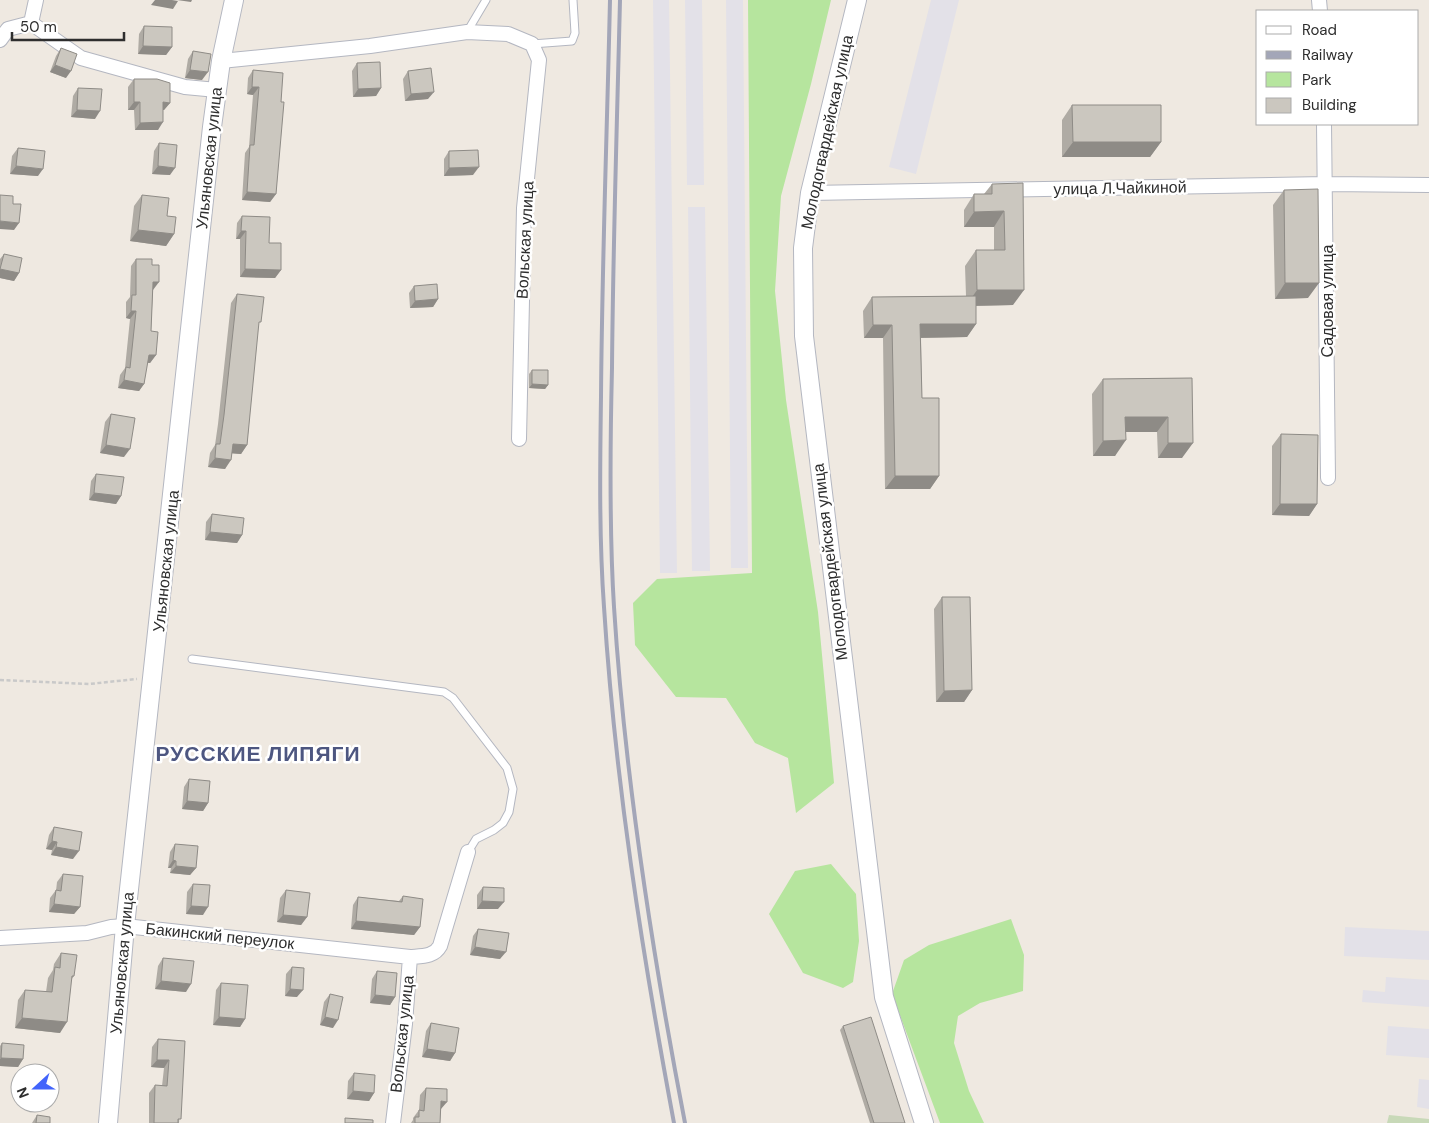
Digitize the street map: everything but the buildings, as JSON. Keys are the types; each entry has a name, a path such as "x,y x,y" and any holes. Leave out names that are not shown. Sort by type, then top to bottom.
{"street":[{"path":"31,24 36,0"},
{"name":"Ульяновская улица","path":"108,1123 125,926 216,90 234,0"},
{"name":"Молодогвардейская улица","path":"857,0 810,194 803,248 804,336 884,997 924,1123"},
{"path":"0,40 8,29 31,24 81,58 185,87 216,90"},
{"path":"221,61 370,46 467,32 508,34 532,44"},
{"name":"Вольская улица","path":"519,439 524,208 539,60 532,44"},
{"name":"Садовая улица","path":"1324,125 1328,478"},
{"name":"улица Л.Чайкиной","path":"810,194 1326,184 1429,185"},
{"name":"Вольская улица","path":"393,1123 405,1024 410,957 430,955 436,952 440,946 468,852"},
{"name":"Бакинский переулок","path":"0,938 87,933 111,927 125,926 410,957"}],"lane":[{"path":"467,32 486,0"},
{"path":"532,44 572,41 576,33 573,0"},
{"path":"192,659 444,692 453,698 507,768 513,789 509,812 504,823 476,839 468,852"}],"path":[{"path":"0,680 89,684 153,678"}],"shaded area":[{"path":"653,0 669,0 677,573 660,573"},
{"path":"685,0 702,0 704,185 687,185"},
{"path":"726,0 743,0 748,568 731,568"},
{"path":"931,0 959,0 916,174 889,167"},
{"path":"688,207 705,207 710,571 692,571"},
{"path":"1345,927 1429,931 1429,960 1344,956"},
{"path":"1386,977 1429,980 1429,1007 1362,1002 1363,990 1385,992"},
{"path":"1388,1026 1429,1029 1429,1058 1386,1055"},
{"path":"1419,1079 1429,1080 1429,1109 1417,1107"}],"green space":[{"path":"748,0 831,0 781,196 775,291 786,400 818,612 834,783 796,813 788,758 755,743 726,698 676,697 635,645 633,603 657,579 752,573"},
{"path":"831,864 856,894 859,941 853,982 843,988 803,973 769,914 795,871"},
{"path":"1011,919 1024,955 1023,991 980,1003 958,1016 954,1043 969,1091 984,1123 940,1123 892,994 904,960 929,945"},
{"path":"1389,1115 1429,1119 1429,1123 1387,1123"}],"railway":[{"path":"610,0 603,248 600,502 602,581 615,737 631,866 651,995 674,1123"},
{"path":"620,0 610,458 614,607 625,737 641,866 685,1123"}],"district":[{"name":"РУССКИЕ ЛИПЯГИ","path":"258,754"}]}
